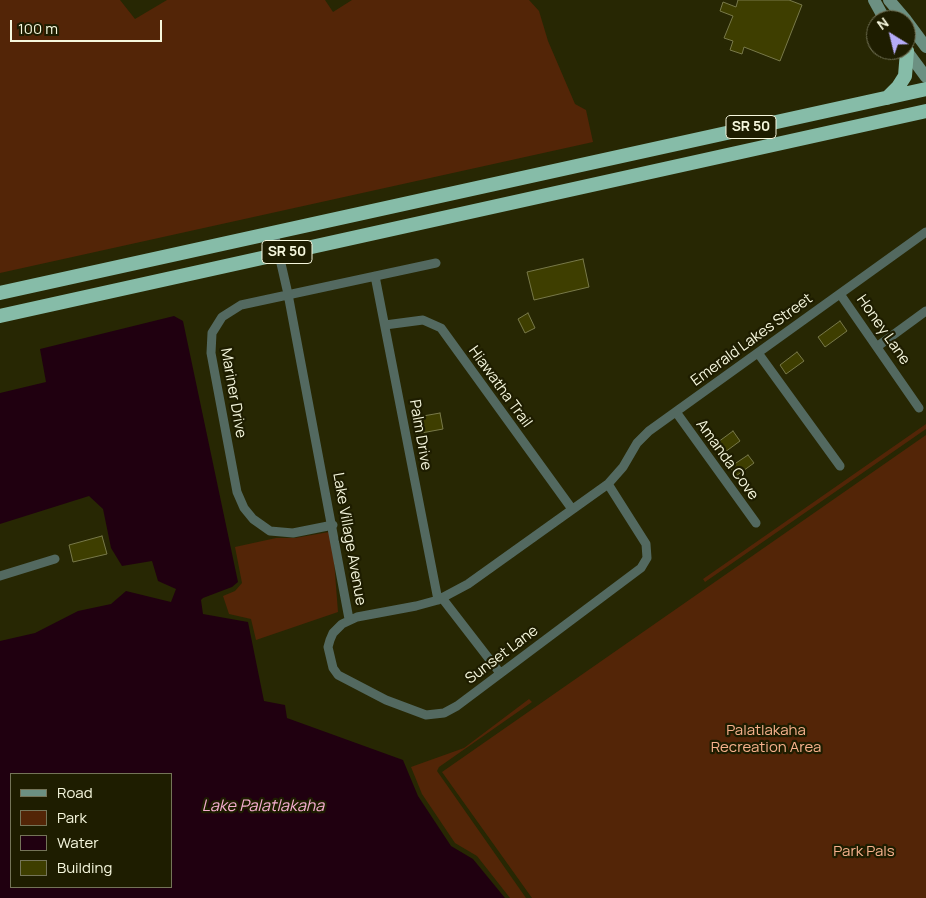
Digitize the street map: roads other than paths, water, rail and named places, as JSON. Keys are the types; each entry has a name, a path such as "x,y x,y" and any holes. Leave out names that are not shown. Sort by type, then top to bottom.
{"highway":[{"path":"887,98 898,87 905,76 906,60"},
{"name":"SR 50","path":"0,293 926,89"},
{"name":"SR 50","path":"0,316 926,111"}],"main road":[{"path":"916,35 926,47"},
{"path":"913,60 926,77"}],"street":[{"name":"Lake Village Avenue","path":"274,232 288,294 333,526 349,619 440,599 468,584 608,484"},
{"name":"Emerald Lakes Street","path":"608,484 623,468 643,437 926,232"},
{"name":"Mariner Drive","path":"333,526 293,533 270,531 253,519 237,492 211,353 212,332 216,324 230,310 241,305 436,263"},
{"name":"Palm Drive","path":"375,276 440,599 500,673"},
{"name":"Honey Lane","path":"840,294 878,346 919,408"},
{"path":"878,346 926,311"},
{"name":"Hiawatha Trail","path":"385,325 423,320 441,328 572,509"},
{"path":"758,353 840,466"},
{"name":"Amanda Cove","path":"676,412 756,524"},
{"name":"Sunset Lane","path":"349,619 334,631 330,640 331,661 338,675 386,700 426,715 444,713 457,706 636,573 647,558 648,553 642,535 608,484"},
{"path":"0,576 55,558"}],"water":[{"name":"Lake Palatlakaha","path":"174,316 183,321 238,582 232,587 203,598 201,600 203,614 248,622 264,701 285,705 287,718 403,760 418,796 451,846 473,859 505,898 0,898 0,641 35,633 78,611 111,604 126,591 171,602 176,589 158,581 152,561 122,566 111,548 103,509 89,496 0,524 0,393 46,382 40,349"}],"park label":[{"name":"Palatlakaha Recreation Area","path":"766,740"},
{"name":"Park Pals","path":"864,852"}]}
